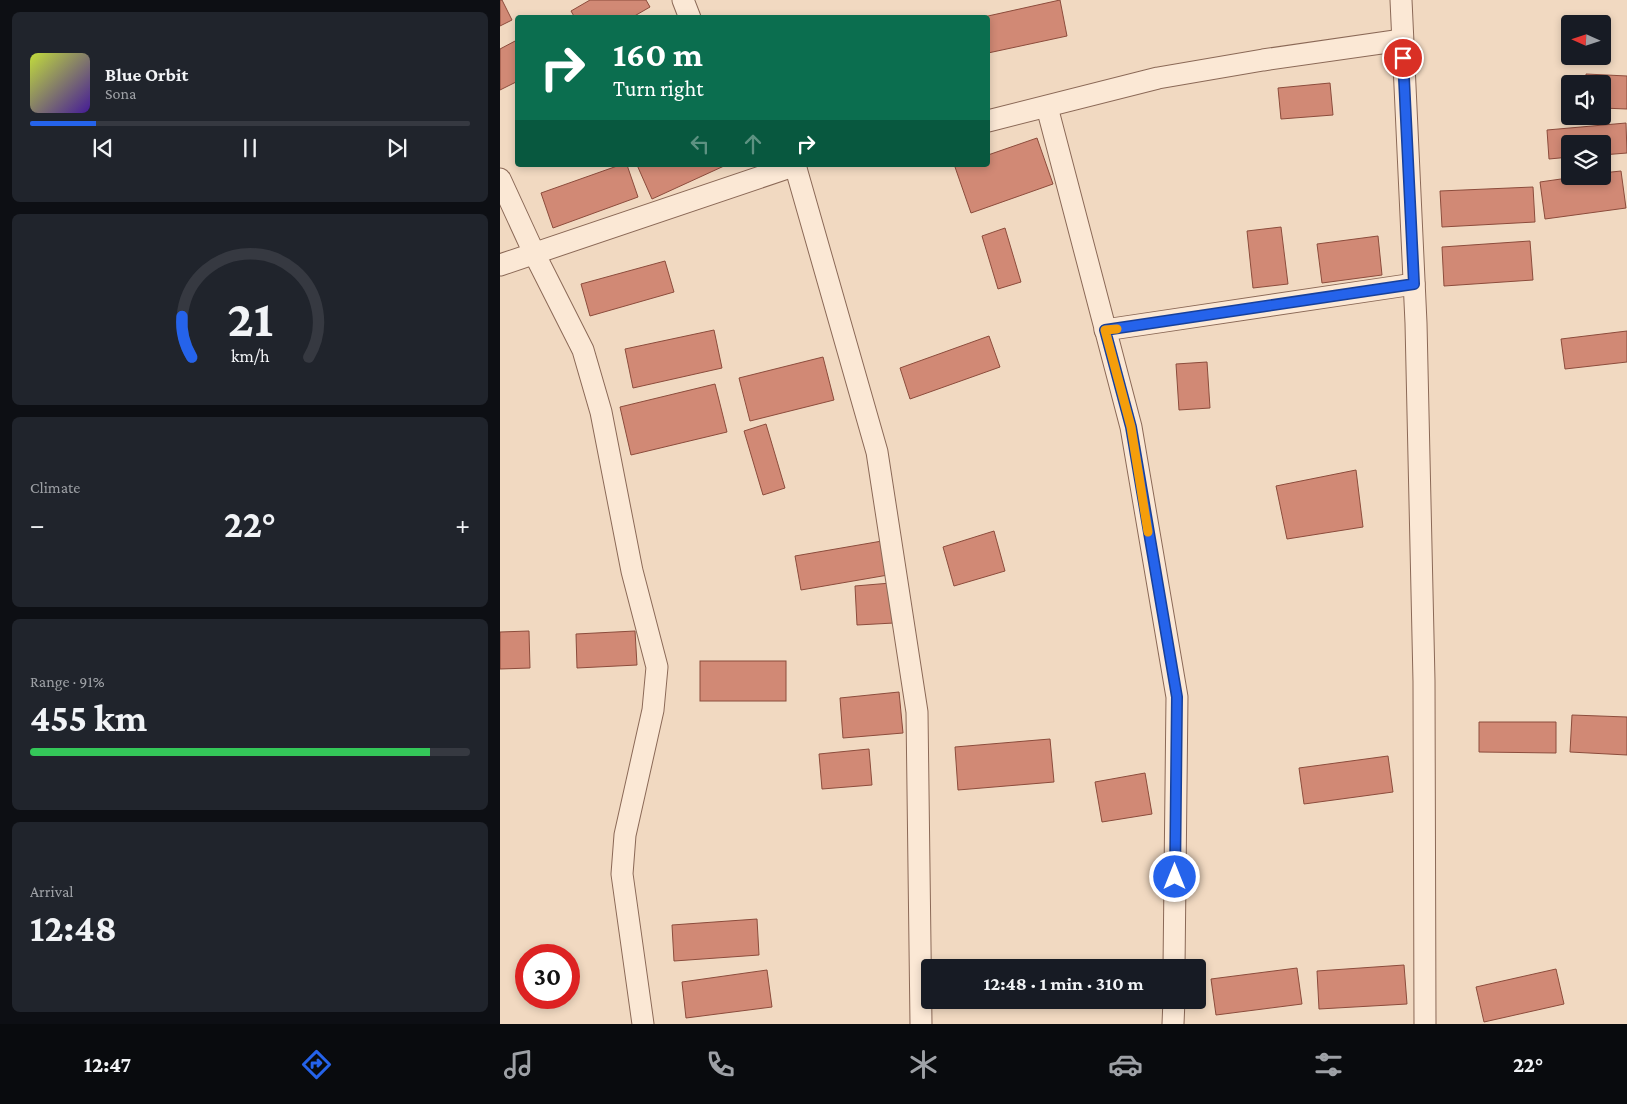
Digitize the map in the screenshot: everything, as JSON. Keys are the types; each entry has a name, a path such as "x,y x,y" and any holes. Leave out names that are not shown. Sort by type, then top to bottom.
{"street":[{"path":"683,0 689,15"},
{"path":"1401,0 1414,284 1424,681 1424,1024"},
{"path":"990,121 1158,78 1263,60 1402,40"},
{"path":"1047,107 1131,427 1177,697 1174,959"},
{"path":"500,265 761,170 782,167"},
{"path":"797,167 877,452 917,712 921,1024"},
{"path":"500,179 534,254 583,350 601,412 632,571 657,667 654,710 625,835 622,874 643,1024"},
{"path":"1105,330 1414,284"},
{"path":"1173,1024 1174,1009"}],"building":[{"path":"500,0 502,0 512,20 500,26"},
{"path":"590,0 646,0 650,7 636,15 573,15 571,11"},
{"path":"1060,0 1067,36 990,53 990,16"},
{"path":"515,41 515,82 500,90 500,49"},
{"path":"1611,75 1627,76 1627,109 1611,108"},
{"path":"1330,83 1333,115 1281,119 1278,88"},
{"path":"1626,123 1627,153 1611,154 1611,135 1561,135 1561,158 1549,159 1547,130"},
{"path":"1037,138 1053,184 971,213 955,167 990,167 990,154"},
{"path":"614,167 628,167 638,197 553,228 541,193"},
{"path":"638,167 722,167 652,199"},
{"path":"1621,171 1626,208 1545,219 1540,182 1561,179 1561,185 1611,185 1611,172"},
{"path":"1533,187 1535,222 1442,227 1440,191"},
{"path":"1281,227 1288,284 1253,288 1247,231"},
{"path":"1005,228 1021,282 998,289 982,236"},
{"path":"1378,236 1382,275 1322,283 1317,244"},
{"path":"1530,241 1533,280 1444,286 1442,247"},
{"path":"665,261 674,292 590,316 581,284"},
{"path":"714,330 722,368 633,388 625,349"},
{"path":"1627,331 1627,362 1565,369 1561,339"},
{"path":"989,336 1000,367 910,399 900,368"},
{"path":"823,357 834,400 750,421 739,378"},
{"path":"1207,362 1210,408 1179,410 1176,364"},
{"path":"715,384 727,432 631,455 620,407"},
{"path":"766,424 785,488 763,495 744,431"},
{"path":"1356,470 1363,527 1287,539 1276,486"},
{"path":"994,531 1005,571 954,586 943,547"},
{"path":"882,541 888,575 801,590 795,556"},
{"path":"891,583 894,623 857,625 855,586"},
{"path":"529,631 530,668 500,669 500,632"},
{"path":"635,631 637,665 577,668 576,634"},
{"path":"700,661 786,661 786,701 700,701"},
{"path":"899,692 903,733 843,738 840,698"},
{"path":"1572,715 1627,717 1627,755 1570,752"},
{"path":"1479,722 1556,722 1556,753 1479,752"},
{"path":"1050,739 1054,782 958,790 955,747"},
{"path":"869,749 872,785 822,789 819,754"},
{"path":"1388,756 1393,792 1304,804 1299,768"},
{"path":"1145,773 1152,814 1102,822 1095,782"},
{"path":"757,919 759,955 674,961 672,925"},
{"path":"1404,965 1407,1004 1319,1009 1317,971"},
{"path":"1297,968 1302,1004 1216,1015 1211,979"},
{"path":"1556,969 1564,1004 1484,1022 1476,987"},
{"path":"767,970 772,1007 686,1018 682,982"}],"slow traffic":[{"path":"1117,329 1105,330 1131,427 1148,532"}],"route":[{"path":"1175,877 1177,697 1131,427 1105,330 1414,284 1403,58"}]}
